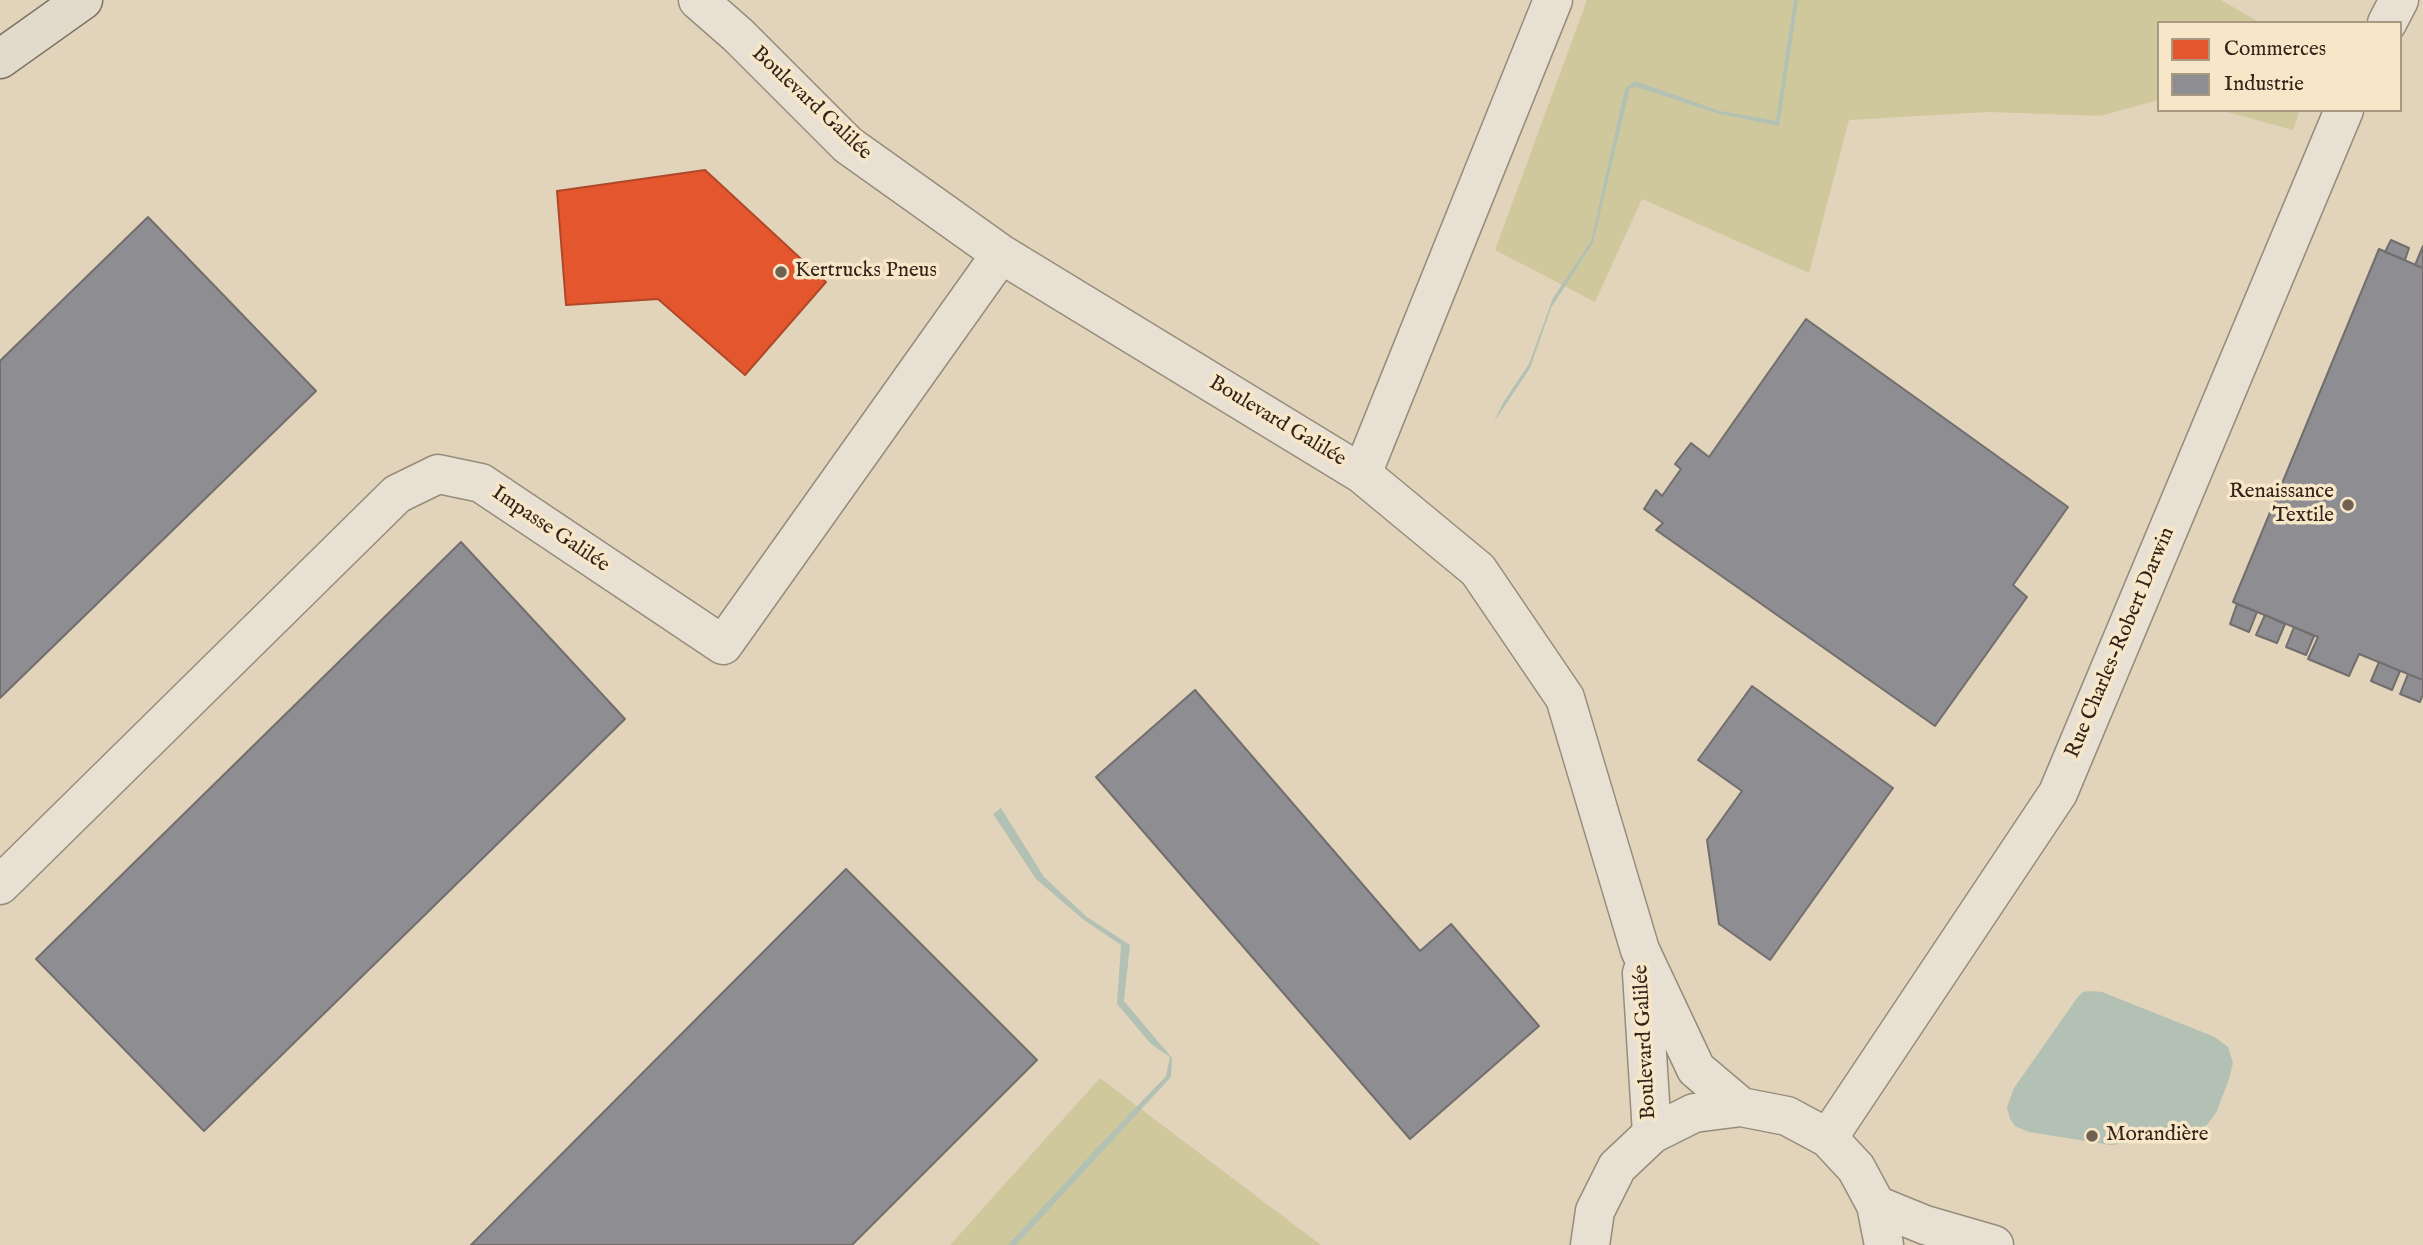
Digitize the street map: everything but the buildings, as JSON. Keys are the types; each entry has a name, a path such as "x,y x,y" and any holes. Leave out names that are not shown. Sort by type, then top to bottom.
{"main road":[{"path":"0,59 83,0"}],"street":[{"name":"Boulevard Galilée","path":"698,0 738,35 848,145 1001,254 1362,474 1478,570 1565,698 1640,950 1696,1069 1741,1107"},
{"name":"Boulevard Galilée","path":"722,0 738,35"},
{"path":"1362,474 1553,0"},
{"path":"2388,21 2399,0"},
{"name":"Rue Charles-Robert Darwin","path":"1828,1138 2058,793 2343,112"},
{"name":"Impasse Galilée","path":"0,885 397,494 438,474 481,483 723,645 1001,254"},
{"name":"Boulevard Galilée","path":"1640,950 1651,1134"},
{"path":"1590,1245 1595,1210 1617,1167 1651,1134 1694,1113 1741,1107 1787,1116 1828,1138 1856,1168 1876,1205 1884,1245"},
{"path":"1876,1205 1925,1225 1994,1245"}],"shaded area":[{"path":"1587,0 2221,0 2257,21 2157,21 2157,101 2100,116 1989,112 1849,120 1809,273 1642,199 1595,302 1495,250"},
{"path":"1794,0 1798,0 1779,126 1716,113 1637,87 1630,88 1593,243 1551,308 1530,368 1494,422 1503,403 1529,364 1553,298 1591,241 1625,89 1635,81 1720,111 1776,121"},
{"path":"2227,112 2299,112 2293,130"},
{"path":"1001,808 1044,877 1087,917 1130,945 1124,1001 1172,1058 1171,1077 1016,1245 1008,1245 1166,1076 1170,1057 1151,1044 1117,1004 1121,945 1084,920 1036,879 993,814"},
{"path":"2083,992 2102,992 2215,1037 2228,1047 2233,1063 2229,1079 2216,1113 2201,1132 2169,1139 2111,1145 2029,1132 2015,1126 2007,1107 2014,1088 2077,998"},
{"path":"1100,1078 1321,1245 950,1245"}],"place":[{"name":"Kertrucks Pneus","path":"781,272"},
{"name":"Renaissance Textile","path":"2348,505"},
{"name":"Morandière","path":"2092,1136"}]}
